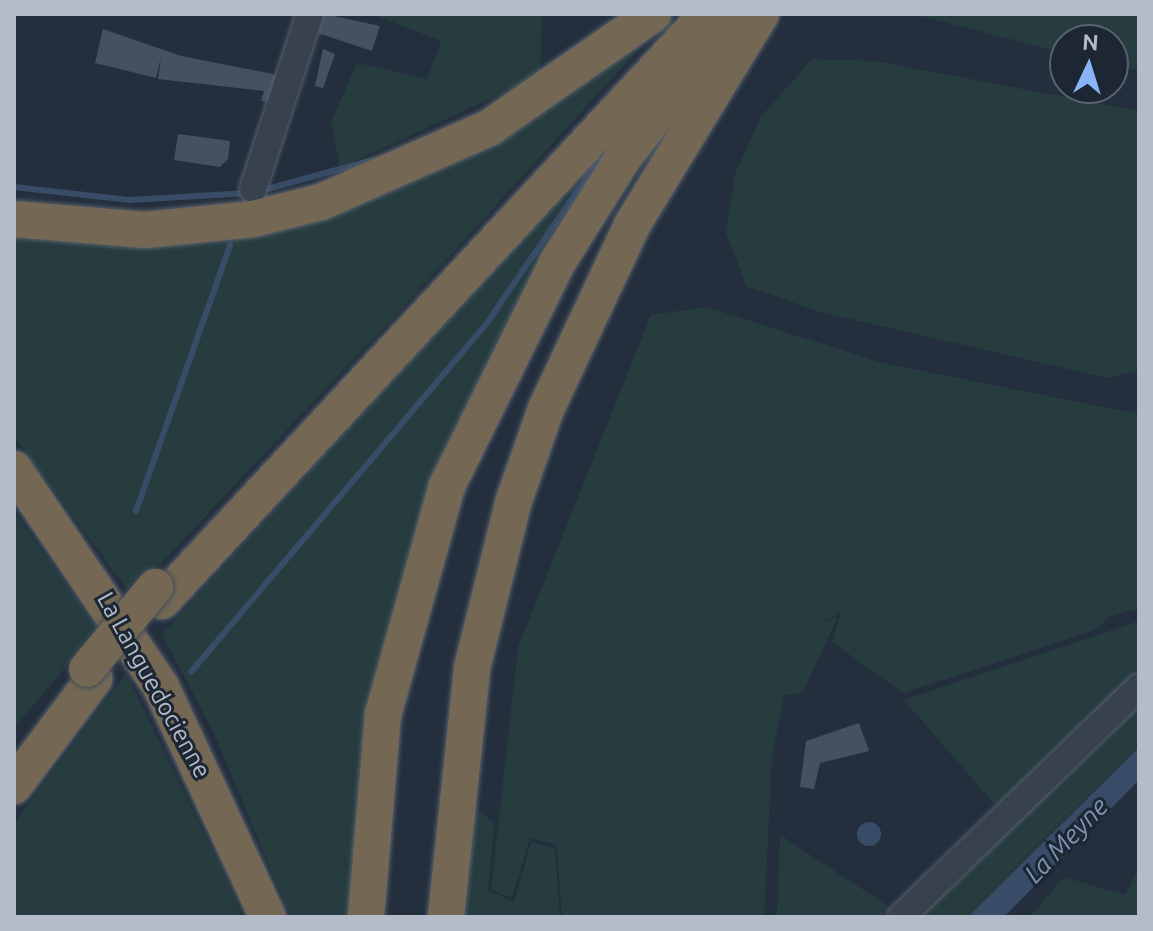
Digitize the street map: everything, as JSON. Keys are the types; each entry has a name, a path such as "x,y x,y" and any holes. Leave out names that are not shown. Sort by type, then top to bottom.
{"highway":[{"path":"14,219 145,230 253,219 321,202 489,128 653,14"},
{"path":"14,763 158,594 692,14"},
{"path":"158,594 707,14"},
{"path":"366,917 383,715 447,486 557,263 623,158 736,14"},
{"path":"446,917 472,668 513,503 546,409 632,225 761,14"},
{"name":"La Languedocienne","path":"14,469 106,595 161,687 268,917"},
{"path":"14,750 83,680"},
{"path":"14,786 83,680"}],"street":[{"path":"253,189 310,14"},
{"path":"901,917 1139,687"}],"green space":[{"path":"372,14 542,14 540,76 340,168 331,122 357,63 427,79 441,41"},
{"path":"671,14 396,315 131,595 14,436 14,227 303,216"},
{"path":"912,14 1139,14 1139,70 1129,68 1129,24 1049,24 1049,49"},
{"path":"812,59 875,61 1049,94 1049,104 1102,104 1139,111 1139,370 1107,378 820,312 746,286 726,232 735,174 761,117"},
{"path":"662,83 434,493 357,891 344,917 291,917 215,736 162,634"},
{"path":"706,307 883,363 1139,414 1139,608 1109,617 1098,629 903,693 832,642 841,613 822,622 838,617 802,693 784,695 772,757 764,917 562,917 557,845 530,838 512,898 491,889 518,647 651,315"},
{"path":"14,511 98,629 14,728"},
{"path":"1139,621 1139,673 996,806 904,700"},
{"path":"126,673 235,897 241,917 14,917 14,823"},
{"path":"1139,694 1139,746 967,917 913,917"},
{"path":"474,808 494,822 488,890 514,902 531,842 555,848 560,917 467,917"},
{"path":"780,835 891,908 883,917 777,917"},
{"path":"1139,868 1139,917 1030,917 1064,877 1125,895"}],"water":[{"name":"La Meyne","path":"1139,747 1139,780 1004,917 968,917"},
{"path":"869,822 880,829 881,834 874,845 869,846 858,839 857,834 864,823"}],"building":[{"path":"324,14 380,26 372,51 318,33"},
{"path":"103,29 181,56 278,75 270,101 261,101 264,91 158,79 161,57 156,78 95,63"},
{"path":"323,49 335,54 323,88 315,86"},
{"path":"178,134 230,141 228,159 220,167 174,160"},
{"path":"859,723 869,751 820,763 814,789 800,787 806,741"}],"waterway":[{"path":"260,191 376,159"},
{"path":"191,672 487,323 599,159"},
{"path":"14,187 129,200 249,193"},
{"path":"136,511 230,245"}]}
